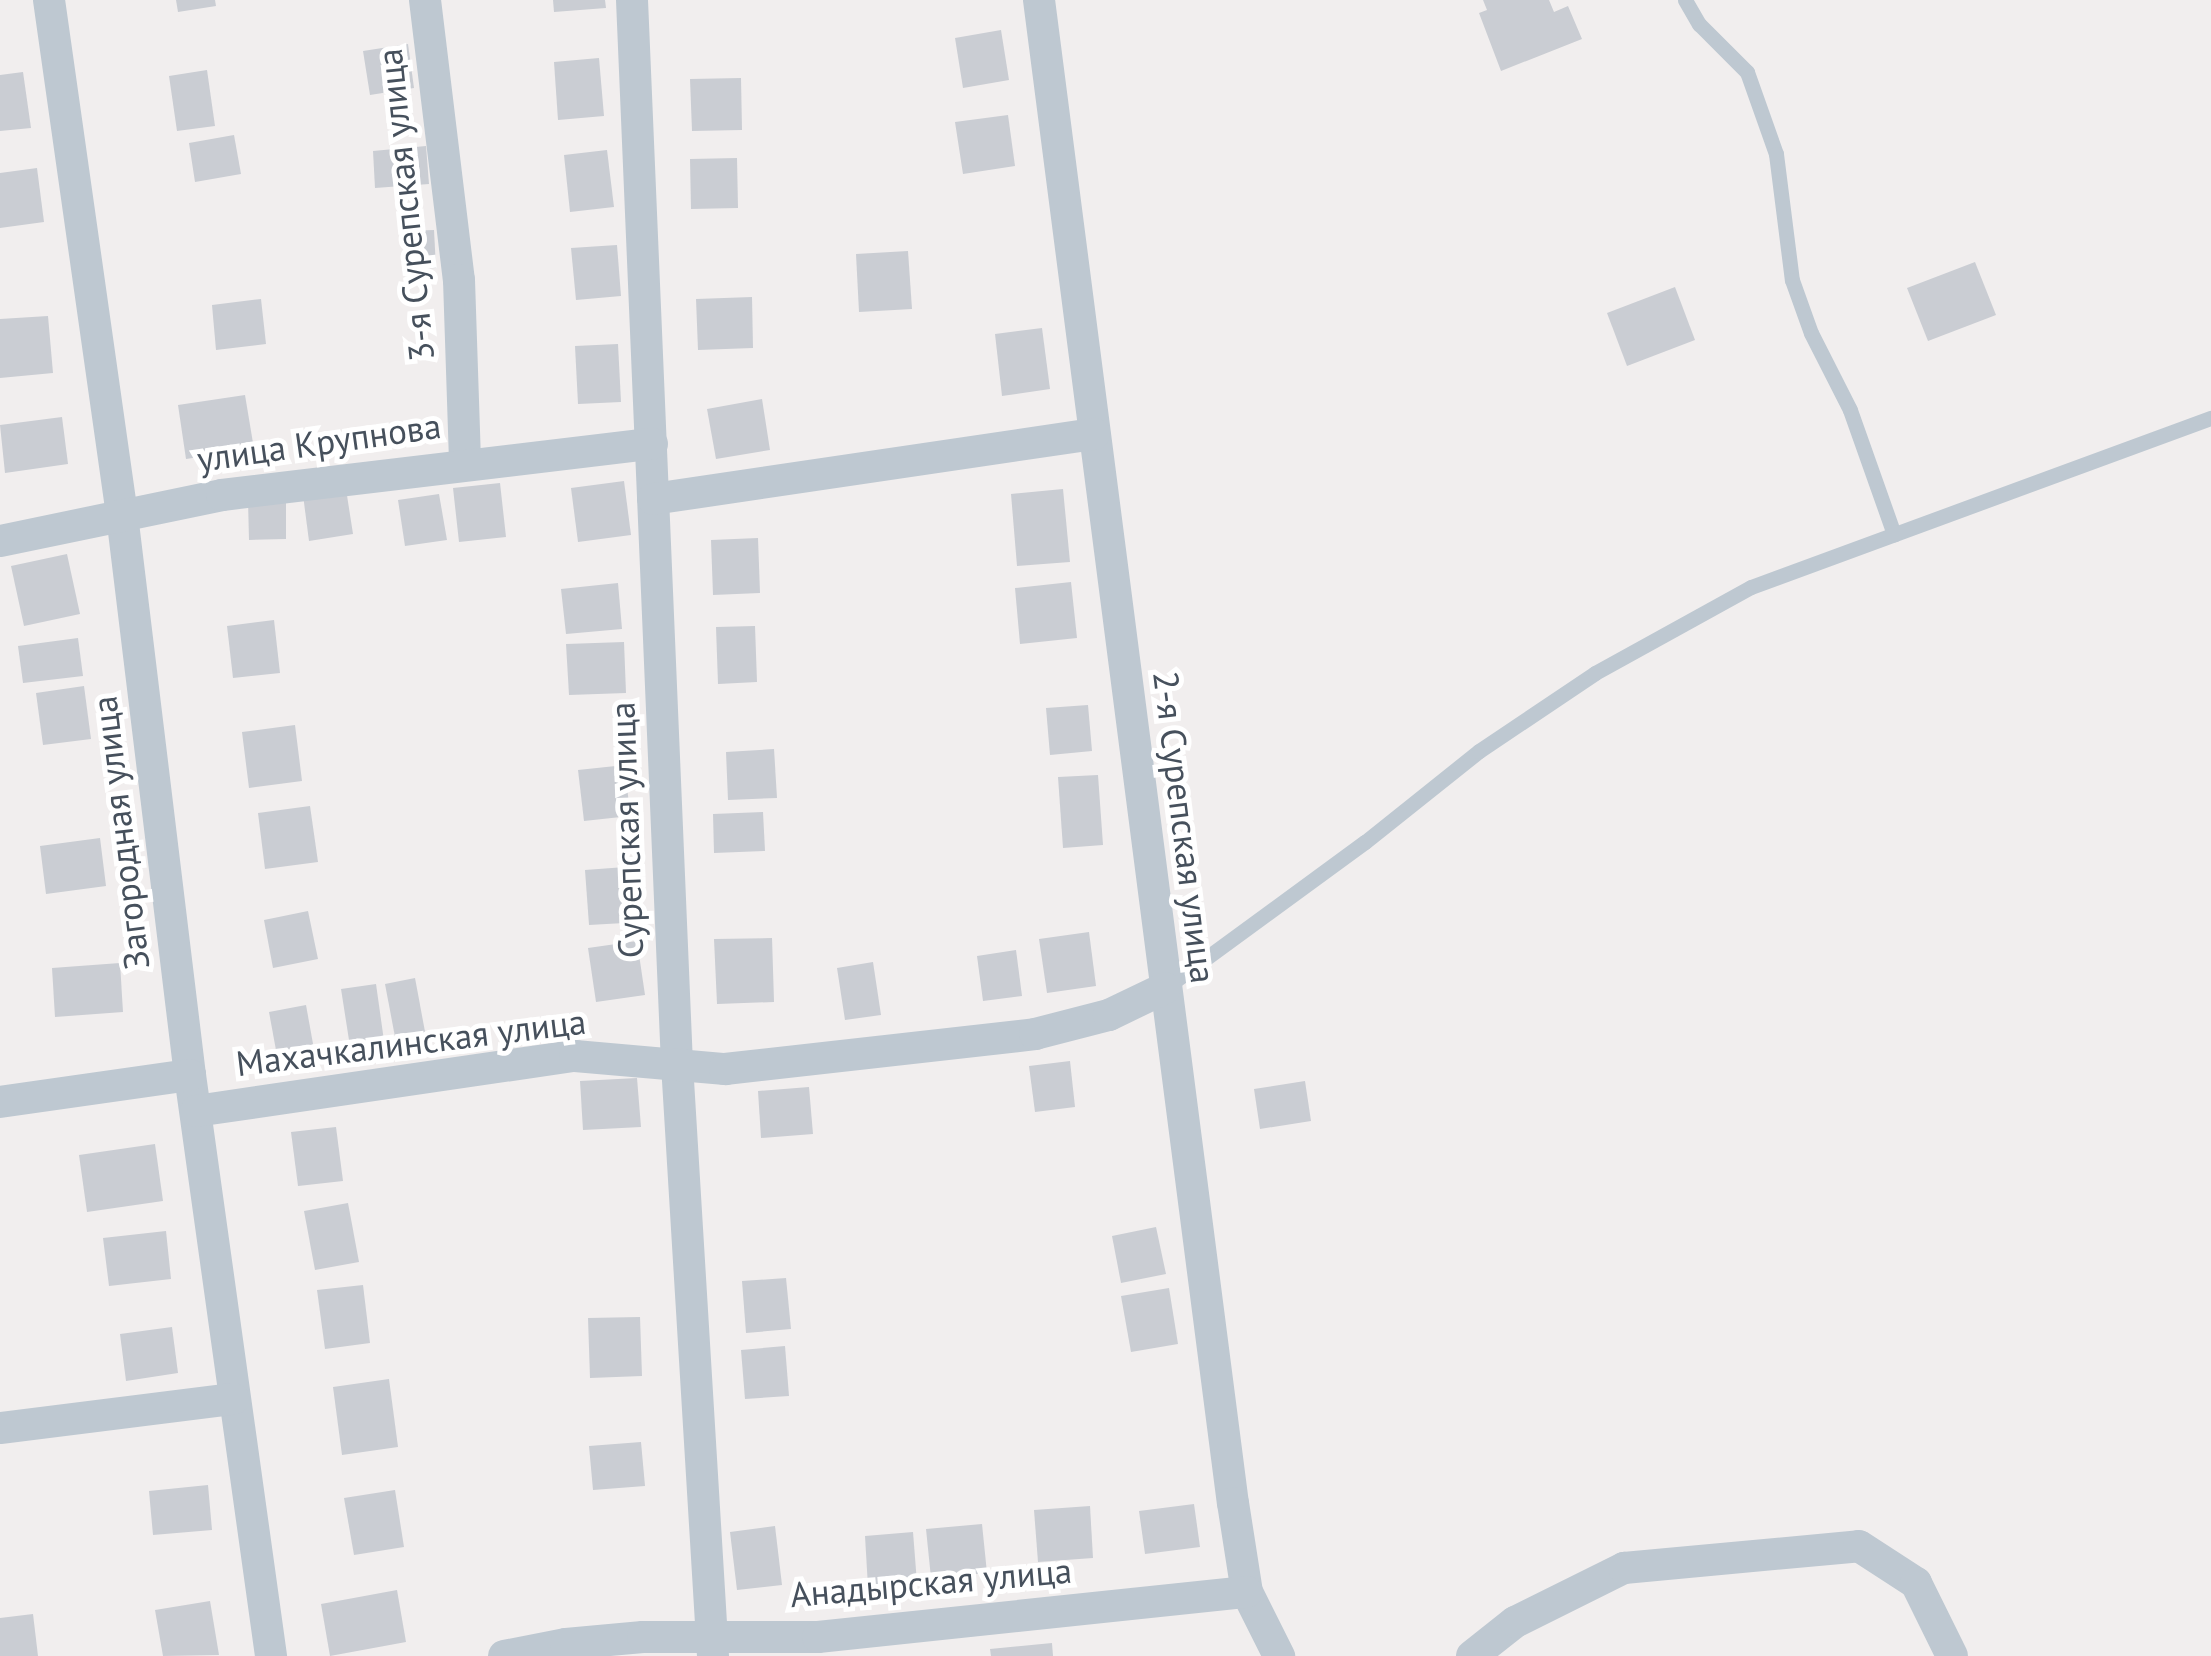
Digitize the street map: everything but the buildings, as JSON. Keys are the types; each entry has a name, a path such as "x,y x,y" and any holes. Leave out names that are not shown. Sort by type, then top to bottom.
{"street":[{"name":"Загородная улица","path":"49,0 122,514 190,1076 271,1656"},
{"name":"3-я Сурепская улица","path":"424,0 459,280 465,463"},
{"name":"Сурепская улица","path":"632,0 676,1064 713,1645"},
{"name":"2-я Сурепская улица","path":"1039,0 1246,1592 1280,1656"},
{"path":"654,499 1094,434"},
{"name":"улица Крупнова","path":"0,540 222,495 465,463 652,444"},
{"name":"Махачкалинская улица","path":"196,1110 575,1056 725,1069 779,1066 1035,1034 1109,1015 1165,988"},
{"name":"Махачкалинская улица","path":"0,1102 190,1076"},
{"path":"0,1428 233,1399"},
{"path":"1472,1656 1516,1622 1624,1568 1859,1546 1916,1583 1952,1656"},
{"name":"Анадырская улица","path":"504,1656 566,1644 713,1645 818,1638 1246,1592"}],"lane":[{"path":"1686,0 1699,24 1748,72 1776,154 1792,280 1810,334 1850,410 1894,534"},
{"path":"1165,988 1365,842 1478,751 1595,673 1751,586 2211,418"}]}
